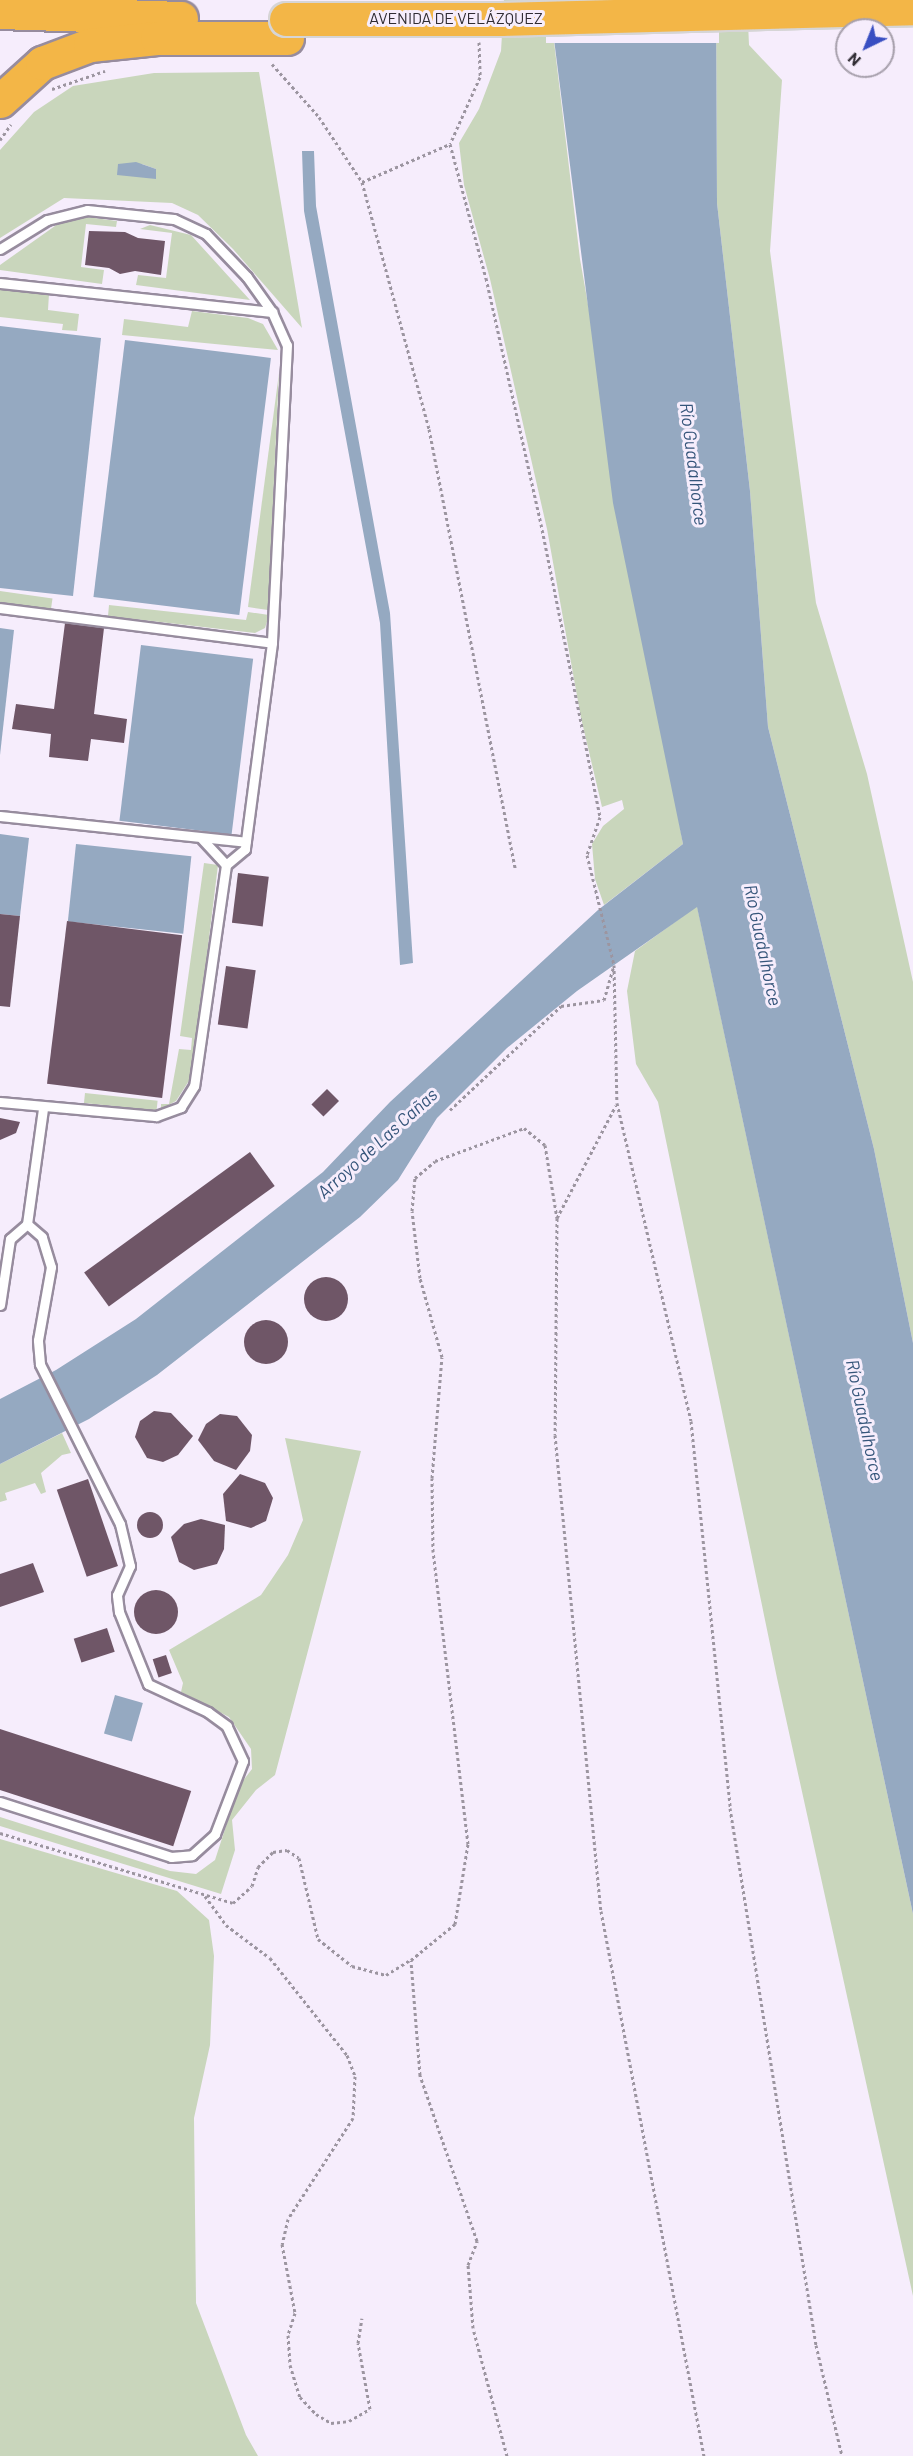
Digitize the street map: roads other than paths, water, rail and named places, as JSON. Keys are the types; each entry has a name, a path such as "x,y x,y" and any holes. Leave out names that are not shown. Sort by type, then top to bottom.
{"highway":[{"name":"AVENIDA DE VELÁZQUEZ","path":"0,12 286,28 489,26 913,8"},
{"path":"6,118 42,63 90,45 286,28"}],"lane":[{"path":"0,249 47,220 87,210 174,219 206,234 247,277 272,312 287,345 272,643 245,849 226,865 194,1086 181,1107 156,1116 43,1108 0,1102"},
{"path":"0,283 272,312"},
{"path":"0,608 272,643"},
{"path":"0,816 246,842"},
{"path":"200,837 214,847 226,865"},
{"path":"0,1305 10,1239 27,1224 43,1108"},
{"path":"0,1802 171,1857 192,1855 215,1834 243,1761 226,1726 208,1712 148,1684 119,1612 117,1595 130,1566 127,1544 76,1433 40,1364 38,1340 51,1268 42,1237 27,1224"}],"water":[{"path":"549,0 716,0 717,203 750,491 768,727 874,1149 913,1343 913,1914 697,907 577,991 507,1048 437,1118 398,1180 360,1217 157,1375 89,1419 0,1464 0,1399 56,1370 136,1319 323,1172 390,1102 598,910 683,844 613,503"},
{"path":"302,151 314,151 316,206 390,613 413,963 400,965 380,623 304,211"},
{"path":"136,162 156,169 156,179 117,175 118,164"},
{"path":"0,326 101,338 73,596 0,588"},
{"path":"125,340 271,358 239,615 93,597"},
{"path":"0,628 14,630 0,755"},
{"path":"141,645 253,659 232,834 119,821"},
{"path":"0,834 29,838 20,916 0,914"},
{"path":"76,844 191,856 183,934 68,922"},
{"path":"115,1695 143,1703 132,1741 104,1733"}],"water label":[{"name":"Río Guadalhorce","path":"694,464"},
{"name":"Río Guadalhorce","path":"763,945"},
{"name":"Arroyo de Las Cañas","path":"377,1143"},
{"name":"Río Guadalhorce","path":"865,1420"}]}
